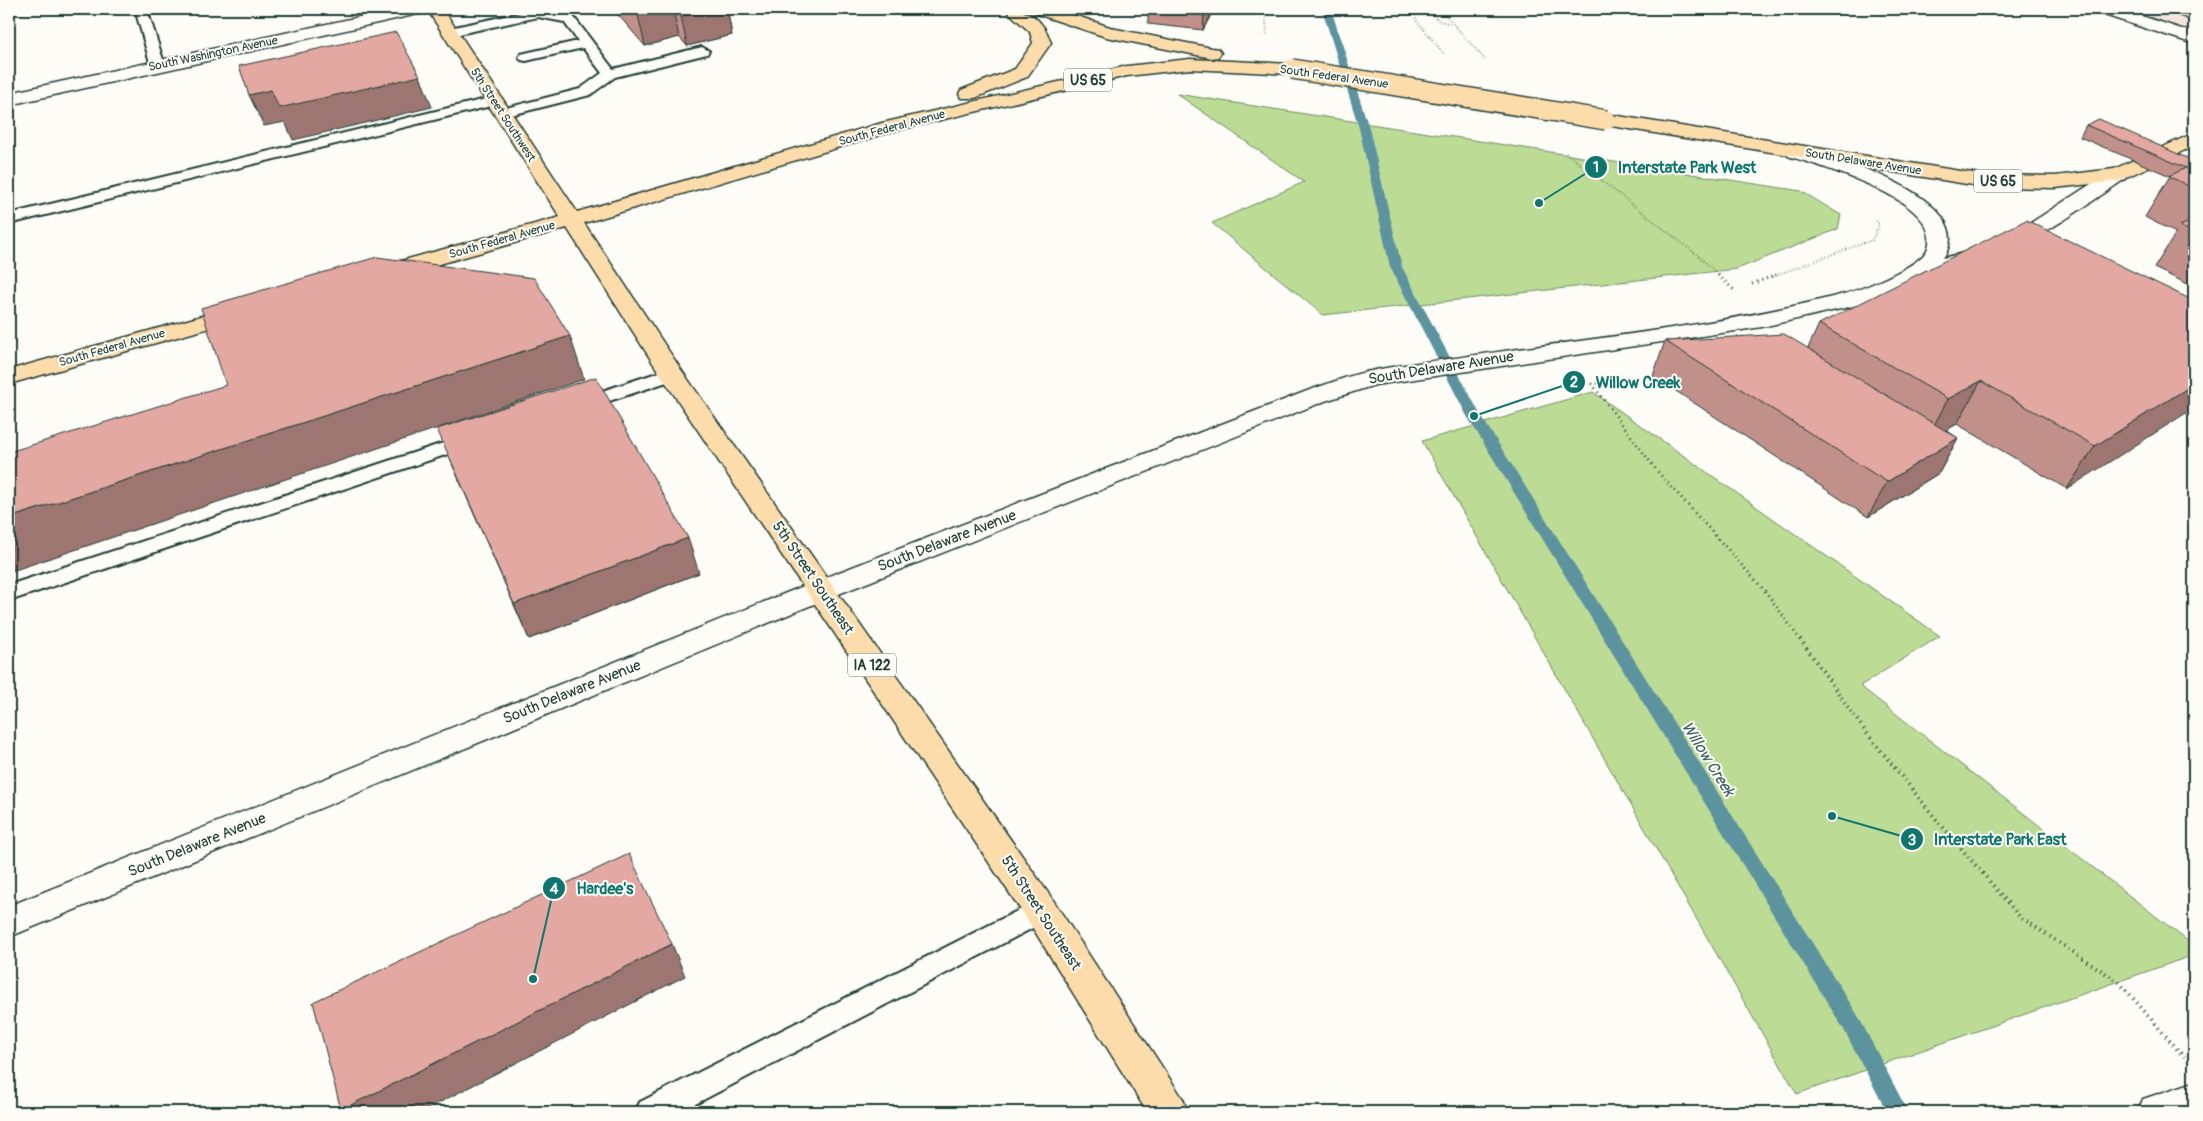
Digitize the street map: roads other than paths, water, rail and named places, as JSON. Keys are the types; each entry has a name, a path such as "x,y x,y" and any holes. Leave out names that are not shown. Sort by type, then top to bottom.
{"main road":[{"name":"5th Street Southwest","path":"435,9 572,220"},
{"name":"US 65","path":"889,127 1021,73 1032,60 1042,43 1038,30 1012,9"},
{"path":"1040,9 1112,33 1292,69"},
{"name":"South Federal Avenue","path":"364,278 572,220 889,127 1127,71 1190,64 1292,69 1795,152"},
{"name":"South Delaware Avenue","path":"1795,152 1985,181 2055,182 2118,175 2194,138"},
{"name":"5th Street Southeast","path":"572,220 672,374 1041,911 1168,1112"},
{"name":"South Federal Avenue","path":"9,377 258,307"}],"street":[{"name":"South Washington Avenue","path":"9,99 418,9"},
{"path":"2104,9 2194,39"},
{"name":"South Delaware Avenue","path":"1795,152 1866,176 1904,193 1927,209 1938,230 1938,249 1918,272"},
{"name":"South Delaware Avenue","path":"9,922 821,590 1316,396 1371,378 1762,320 1850,300 1918,272 1976,255 2030,232 2118,175"},
{"path":"2157,1112 2194,1100"}],"lane":[{"path":"142,9 158,66"},
{"path":"450,32 538,13 568,19 610,74"},
{"path":"526,57 586,43"},
{"path":"9,219 499,107 585,92 610,74 702,51"},
{"path":"559,411 672,374"},
{"path":"9,593 492,433"},
{"path":"650,1112 1041,911"}],"waterway":[{"name":"Willow Creek","path":"1326,9 1364,128 1396,267 1474,416 1850,1021 1898,1112"}],"place":[{"name":"Interstate Park West","path":"1539,203"},
{"name":"Willow Creek","path":"1474,416"},
{"name":"Interstate Park East","path":"1832,816"},
{"name":"Hardee's","path":"533,979"}]}
